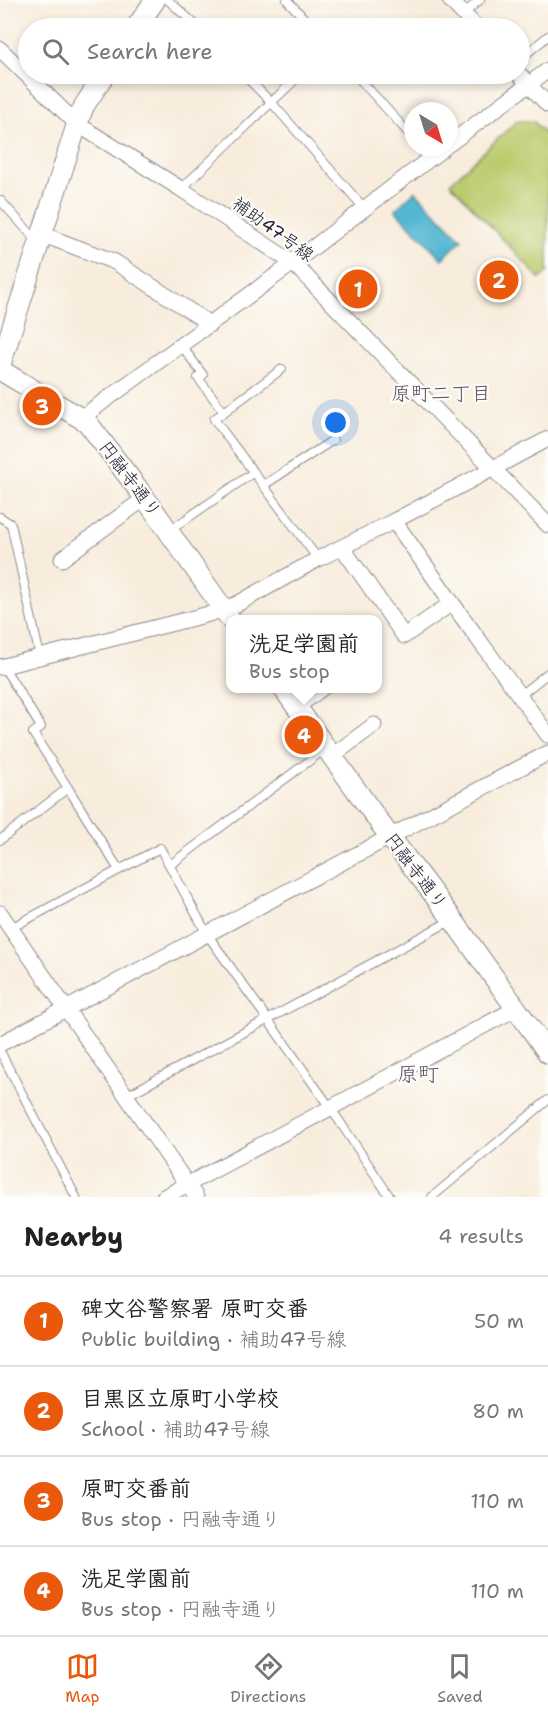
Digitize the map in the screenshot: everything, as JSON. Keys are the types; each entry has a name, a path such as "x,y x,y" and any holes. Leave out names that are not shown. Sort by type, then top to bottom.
{"street":[{"path":"450,0 467,18"},
{"path":"144,18 157,1"},
{"name":"補助47号線","path":"0,49 18,67"},
{"path":"530,77 548,70"},
{"name":"補助47号線","path":"36,84 77,124 293,263 548,525"},
{"path":"0,368 77,124 84,106 98,84"},
{"path":"458,136 518,84"},
{"path":"529,84 548,105"},
{"path":"81,418 293,263 364,208 422,156"},
{"path":"39,239 115,262 210,324"},
{"name":"円融寺通り","path":"0,368 87,422 228,614"},
{"path":"2,667 228,614 237,604 318,559 548,439"},
{"path":"62,559 145,498"},
{"path":"394,521 548,735"},
{"path":"342,547 404,636 452,603"},
{"name":"円融寺通り","path":"286,693 547,1051"},
{"path":"329,752 374,725"},
{"path":"0,1044 548,753"},
{"path":"0,912 196,1197"},
{"path":"164,1197 515,1009"}],"lane":[{"path":"286,0 303,18"},
{"path":"463,14 480,0"},
{"path":"157,1 183,18"},
{"path":"530,50 548,36"},
{"path":"253,84 364,208"},
{"path":"181,189 290,84"},
{"path":"364,84 404,128"},
{"path":"0,200 39,239"},
{"path":"182,346 203,375 198,378 224,412"},
{"path":"282,369 214,419 318,559"},
{"path":"264,485 333,440"},
{"path":"169,532 254,472"},
{"path":"0,517 11,524 40,657"},
{"path":"2,667 41,727 33,733 119,870"},
{"path":"519,696 548,673"},
{"path":"298,710 321,693"},
{"path":"170,866 329,752"},
{"path":"0,840 68,788"},
{"path":"11,928 160,848 207,934 390,1197"},
{"path":"126,1096 453,920"},
{"path":"0,1051 76,1197"},
{"path":"432,1197 548,1100"}],"green space":[{"path":"517,121 533,121 548,137 548,272 540,279 450,183"}],"water":[{"path":"415,191 462,240 442,259 395,210"}],"place":[{"name":"目黒区立原町小学校","path":"499,280"},
{"name":"碑文谷警察署 原町交番","path":"358,289"},
{"name":"原町交番前","path":"42,406"},
{"name":"洗足学園前","path":"304,735"}],"district":[{"name":"原町二丁目","path":"441,393"},
{"name":"原町","path":"418,1074"}]}
